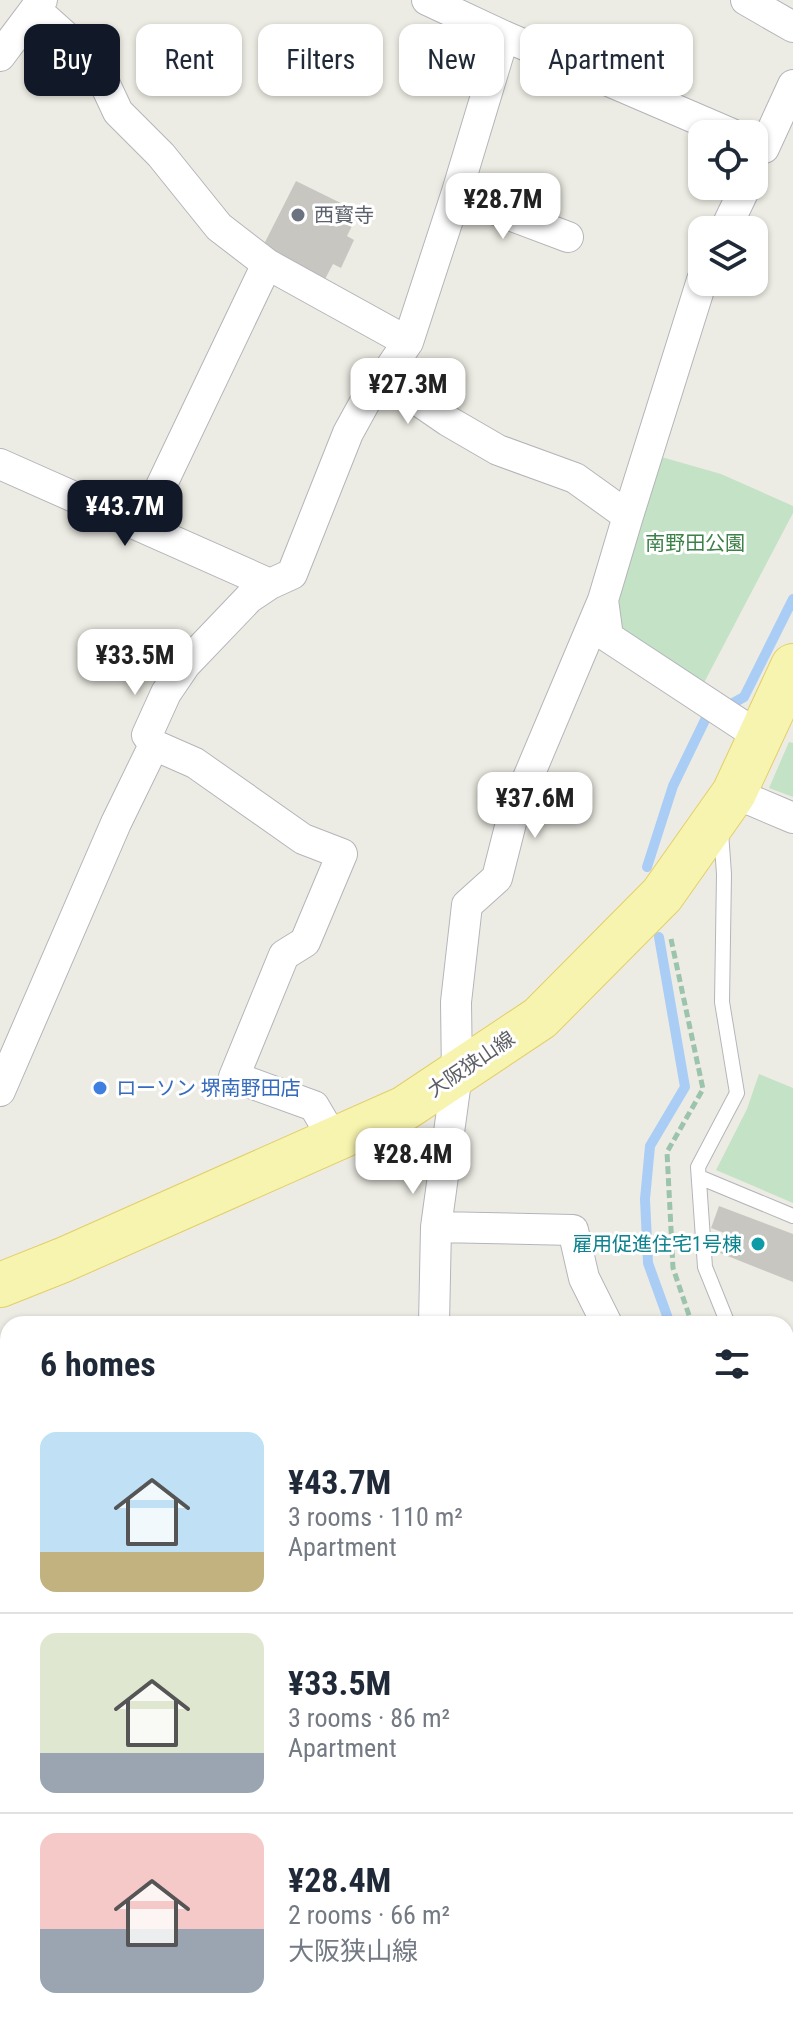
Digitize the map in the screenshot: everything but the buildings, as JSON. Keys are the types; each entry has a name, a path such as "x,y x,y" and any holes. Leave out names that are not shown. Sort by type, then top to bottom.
{"main road":[{"name":"大阪狭山線","path":"0,1285 405,1108 540,1018 662,895 727,802 793,666"}],"street":[{"path":"427,0 478,24"},
{"path":"746,0 793,27"},
{"path":"0,56 39,5 95,63 118,112 161,155 219,227 267,264 408,342"},
{"path":"504,36 699,120"},
{"path":"768,132 793,85"},
{"path":"334,1140 314,1106 234,1077 284,955 305,942 342,854 303,839 195,763 154,745 147,735 166,693 185,665 249,598 292,574 348,433 370,393 408,342 486,96"},
{"path":"456,195 568,237"},
{"path":"142,526 267,264"},
{"path":"434,1316 436,1227 457,1074 456,1002 467,905 497,878 514,811 603,600 697,296"},
{"path":"384,377 448,421 498,450 575,478 628,516"},
{"path":"0,464 270,584"},
{"path":"603,600 608,637 760,737"},
{"path":"0,1091 116,823 154,745"},
{"path":"727,802 793,818"},
{"path":"436,1227 573,1230 584,1278 603,1316"}],"lane":[{"path":"725,1316 705,1267 698,1167 737,1093 722,1002 727,802"},
{"path":"699,1177 793,1216"}],"path":[{"path":"662,895 703,1089 667,1152 673,1268 689,1316"}],"green space":[{"name":"南野田公園","path":"658,456 721,474 793,506 793,513 697,696 608,637"},
{"path":"789,742 793,743 793,797 769,788"},
{"path":"759,1074 793,1088 793,1203 716,1170 747,1109"}],"waterway":[{"path":"647,867 673,786 706,718 744,697 793,599"},
{"path":"659,937 685,1087 650,1146 645,1199 648,1263 667,1316"}],"place":[{"name":"西寳寺","path":"298,215"},
{"name":"ローソン 堺南野田店","path":"100,1088"},
{"name":"雇用促進住宅1号棟","path":"758,1244"}]}
